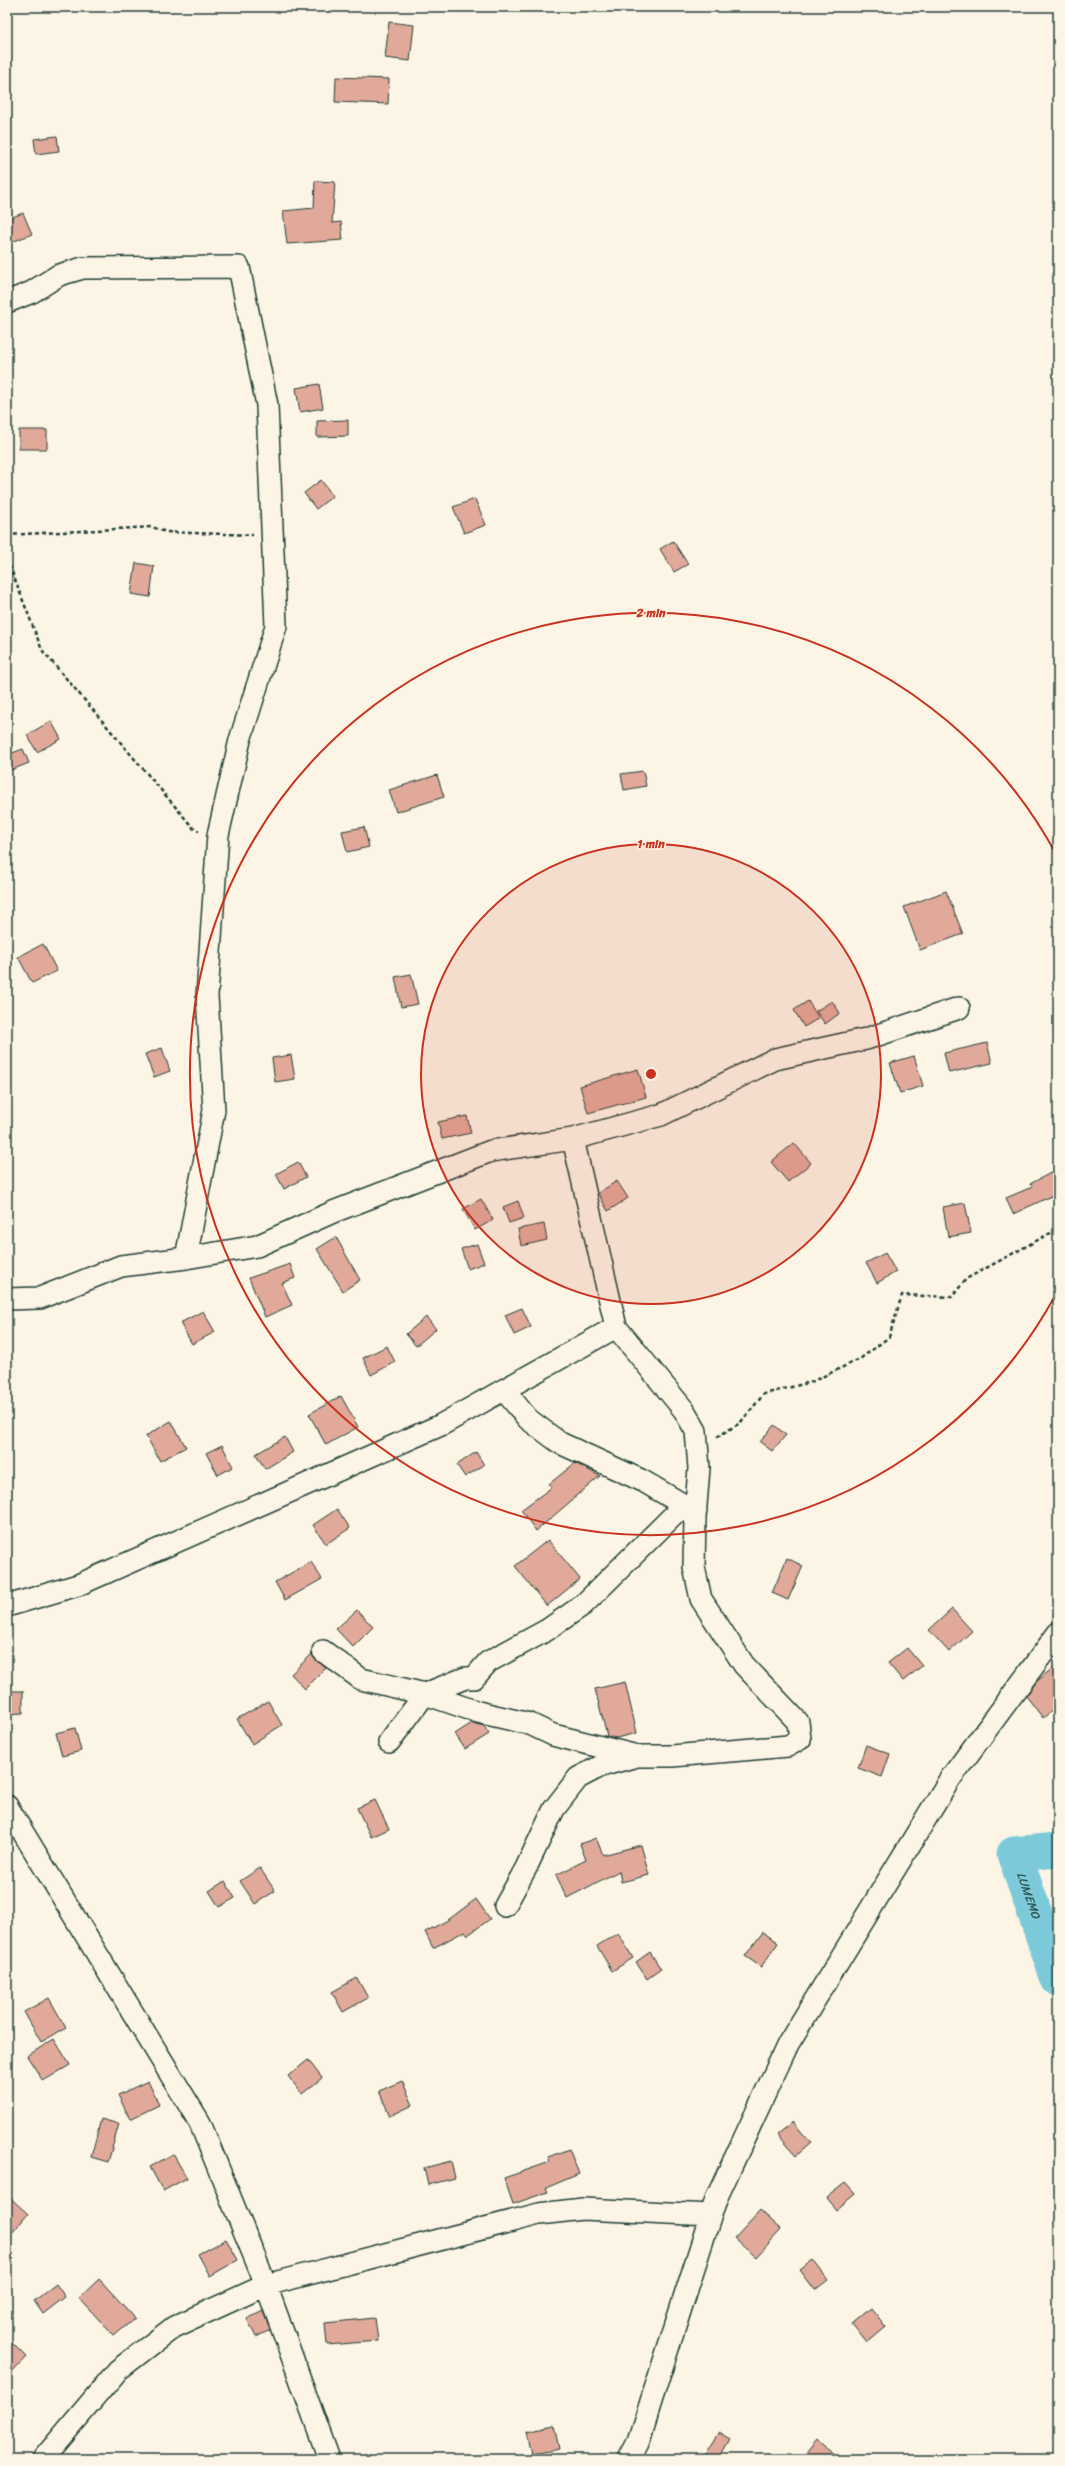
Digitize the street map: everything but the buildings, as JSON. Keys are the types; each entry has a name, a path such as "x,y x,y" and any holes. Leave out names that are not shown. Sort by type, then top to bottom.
{"street":[{"path":"7,302 32,292 59,275 83,268 239,267 267,405 276,626 240,740 218,835 207,996 214,1110 186,1258"},
{"path":"7,1299 40,1298 121,1266 186,1258 257,1246 333,1212 490,1151 573,1139 661,1114 775,1059 866,1039 958,1008"},
{"path":"323,1651 361,1679 425,1694 478,1712 530,1724 553,1735 637,1756 672,1756 788,1746 800,1739 798,1722 744,1665 701,1599 694,1567 690,1508 699,1468 696,1431 684,1410 616,1327 573,1139"},
{"path":"7,1606 78,1585 441,1425 505,1391 616,1327"},
{"path":"505,1391 528,1419 560,1443 643,1481 690,1508"},
{"path":"389,1742 425,1694 465,1678 474,1678 488,1662 547,1630 583,1605 690,1508"},
{"path":"629,2459 638,2442 716,2199 788,2044 950,1779 1058,1633"},
{"path":"505,1906 526,1868 554,1810 578,1778 601,1766 637,1756"},
{"path":"7,1806 200,2123 266,2285 329,2459"},
{"path":"43,2459 118,2370 174,2327 266,2285 539,2214 583,2209 711,2215"}],"path":[{"path":"7,535 152,527 166,532 272,535"},
{"path":"7,559 42,650 195,830 218,835"},
{"path":"698,1449 740,1423 764,1394 811,1382 860,1359 889,1337 902,1295 952,1298 966,1279 1058,1229"}],"waterway":[{"name":"LUMEMO","path":"1058,1850 1014,1854 1058,1979"}]}
